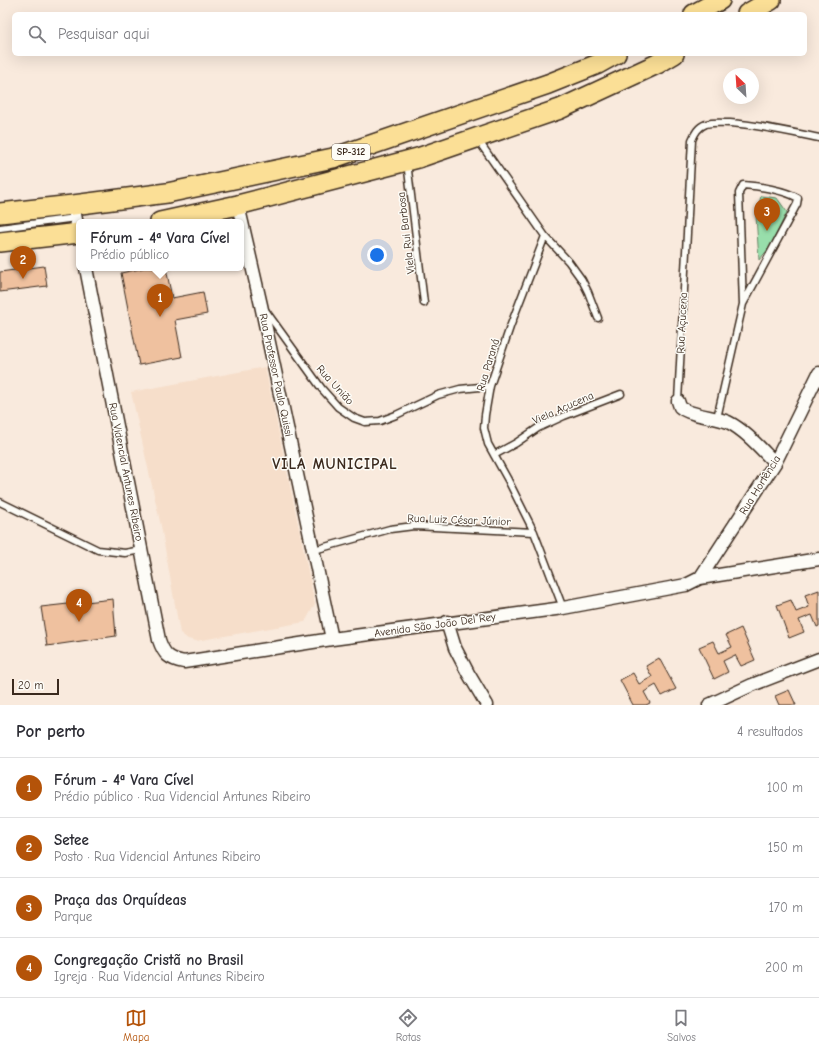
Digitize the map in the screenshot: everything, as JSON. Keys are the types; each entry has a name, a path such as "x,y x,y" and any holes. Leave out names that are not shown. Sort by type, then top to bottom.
{"main road":[{"path":"698,12 720,0"},
{"path":"750,12 771,0"},
{"name":"SP-312","path":"94,219 168,193 333,158 548,84 598,64 612,56"},
{"name":"SP-312","path":"174,219 238,205 407,161 560,109 657,64 671,56"},
{"name":"SP-312","path":"0,212 76,225"},
{"name":"SP-312","path":"0,242 76,225"}],"street":[{"name":"Rua Professor Paulo Quissi","path":"238,205 241,219"},
{"name":"Rua Professor Paulo Quissi","path":"244,231 332,639"},
{"name":"Rua Videncial Antunes Ribeiro","path":"87,271 159,640 162,650 168,656 174,660 184,662"},
{"name":"Rua Hortência","path":"700,578 775,463 819,373"},
{"name":"Rua Açucena","path":"678,401 680,408 687,412 717,418 740,430 775,463"},
{"path":"700,578 819,559"},
{"name":"Avenida São João Del Rey","path":"184,662 447,622 563,608 686,585 700,578"},
{"path":"447,622 455,648 487,705"},
{"path":"709,705 752,685 819,659"}],"lane":[{"name":"Rua Açucena","path":"678,401 692,140 695,132 706,124 750,124 819,138"},
{"path":"477,138 545,236 569,262 582,280 598,318"},
{"name":"Viela Rui Barbosa","path":"407,161 424,303"},
{"path":"717,418 743,304 739,193 743,185 792,194 798,198 797,204 743,304"},
{"path":"0,228 76,225"},
{"name":"Rua Paraná","path":"545,236 510,327 490,386 484,428 488,444 534,532 563,608"},
{"name":"Rua União","path":"261,305 322,389 338,407 354,418 365,422 380,421 396,415 438,394 460,389 490,386"},
{"name":"Viela Açucena","path":"494,455 516,443 538,428 564,416 621,394"},
{"path":"0,502 98,550 125,553 141,550"},
{"name":"Rua Luiz César Júnior","path":"314,550 390,529 414,526 534,532"}],"shaded area":[{"path":"265,367 315,604 305,622 196,641 188,639 180,633 161,526 131,392"}],"green space":[{"path":"761,196 777,198 787,212 770,247 759,260 756,216"}],"building":[{"path":"44,266 47,286 0,292 0,272"},
{"path":"130,271 167,271 172,298 203,292 207,314 175,320 182,357 139,365 121,273"},
{"path":"819,590 819,626 817,627 812,615 799,620 804,632 789,638 777,605 791,600 796,612 809,607 805,595"},
{"path":"113,599 116,636 47,646 41,607"},
{"path":"741,628 755,660 741,666 735,655 723,661 728,672 714,679 699,647 713,641 719,653 732,647 726,635"},
{"path":"659,658 676,689 662,696 656,685 644,692 650,703 646,705 633,705 620,680 633,673 639,684 652,677 646,666"},
{"path":"789,690 796,705 779,705 775,696"}],"place":[{"name":"Praça das Orquídeas","path":"767,231"},
{"name":"Setee","path":"23,279"},
{"name":"Fórum - 4ª Vara Cível","path":"160,317"},
{"name":"Congregação Cristã no Brasil","path":"79,622"}],"district":[{"name":"VILA MUNICIPAL","path":"335,464"}]}
